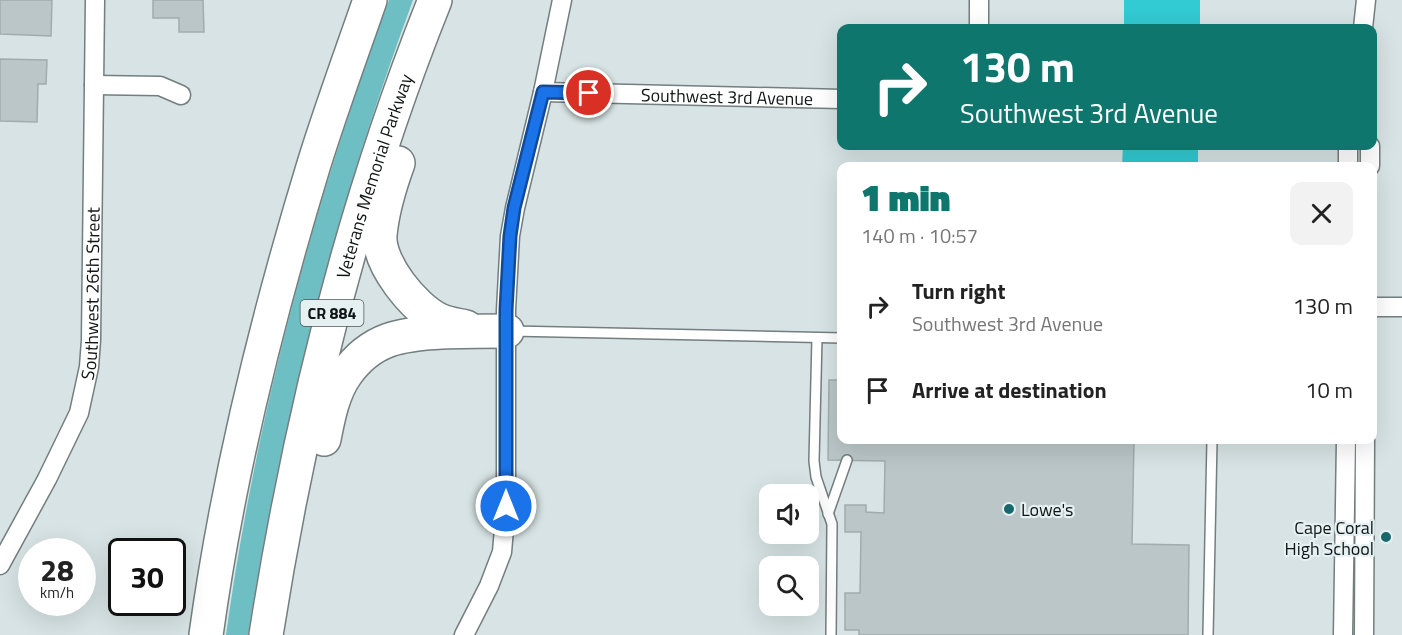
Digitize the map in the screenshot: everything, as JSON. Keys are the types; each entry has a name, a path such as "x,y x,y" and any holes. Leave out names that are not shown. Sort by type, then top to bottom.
{"highway":[{"name":"CR 884","path":"206,635 215,570 248,405 314,164 370,0"},
{"name":"Veterans Memorial Parkway","path":"266,635 280,546 303,432 334,305 382,143 435,0"},
{"path":"457,0 442,35 392,180 380,237 384,258 395,279 410,297 438,320 492,331"},
{"path":"185,635 223,428 246,330 261,282 284,267"},
{"path":"289,635 328,416 345,375 369,349 388,339 407,334 492,331"}],"street":[{"name":"Southwest 26th Street","path":"0,565 47,479 79,413 85,393 91,340 95,0"},
{"path":"464,635 489,586 502,552 506,506 492,331 514,208 543,92 562,0"},
{"path":"978,24 979,0"},
{"path":"1363,24 1366,3"},
{"path":"1366,3 1369,24"},
{"path":"94,86 160,86 181,95"},
{"name":"Southwest 3rd Avenue","path":"543,92 837,99"},
{"path":"1377,307 1402,308"},
{"path":"1343,635 1346,444"},
{"path":"1364,635 1365,444"}],"lane":[{"path":"492,331 837,339"},
{"path":"817,338 814,461 816,477 832,534 831,635"},
{"path":"1208,635 1212,444"},
{"path":"828,514 847,460"}],"shaded area":[{"path":"389,0 413,0 360,156 315,313 277,473 248,635 226,635 253,473 290,313 336,155"},
{"path":"1124,0 1200,0 1200,24 1124,24"},
{"path":"1123,150 1198,150 1198,162 1122,162"}],"building":[{"path":"0,0 52,0 51,36 0,34"},
{"path":"153,0 203,0 204,32 179,32 179,18 153,18"},
{"path":"0,59 47,60 46,84 38,84 37,122 0,121"},
{"name":"Lowe's","path":"829,380 837,380 837,444 1134,444 1132,544 1189,545 1188,635 859,635 859,630 845,630 845,593 860,593 861,532 845,532 845,505 866,505 866,512 884,513 885,461 828,460"}],"place":[{"name":"Lowe's","path":"1009,509"},
{"name":"Cape Coral High School","path":"1386,537"}],"route":[{"path":"506,506 507,283 514,208 543,92 589,93"}]}
